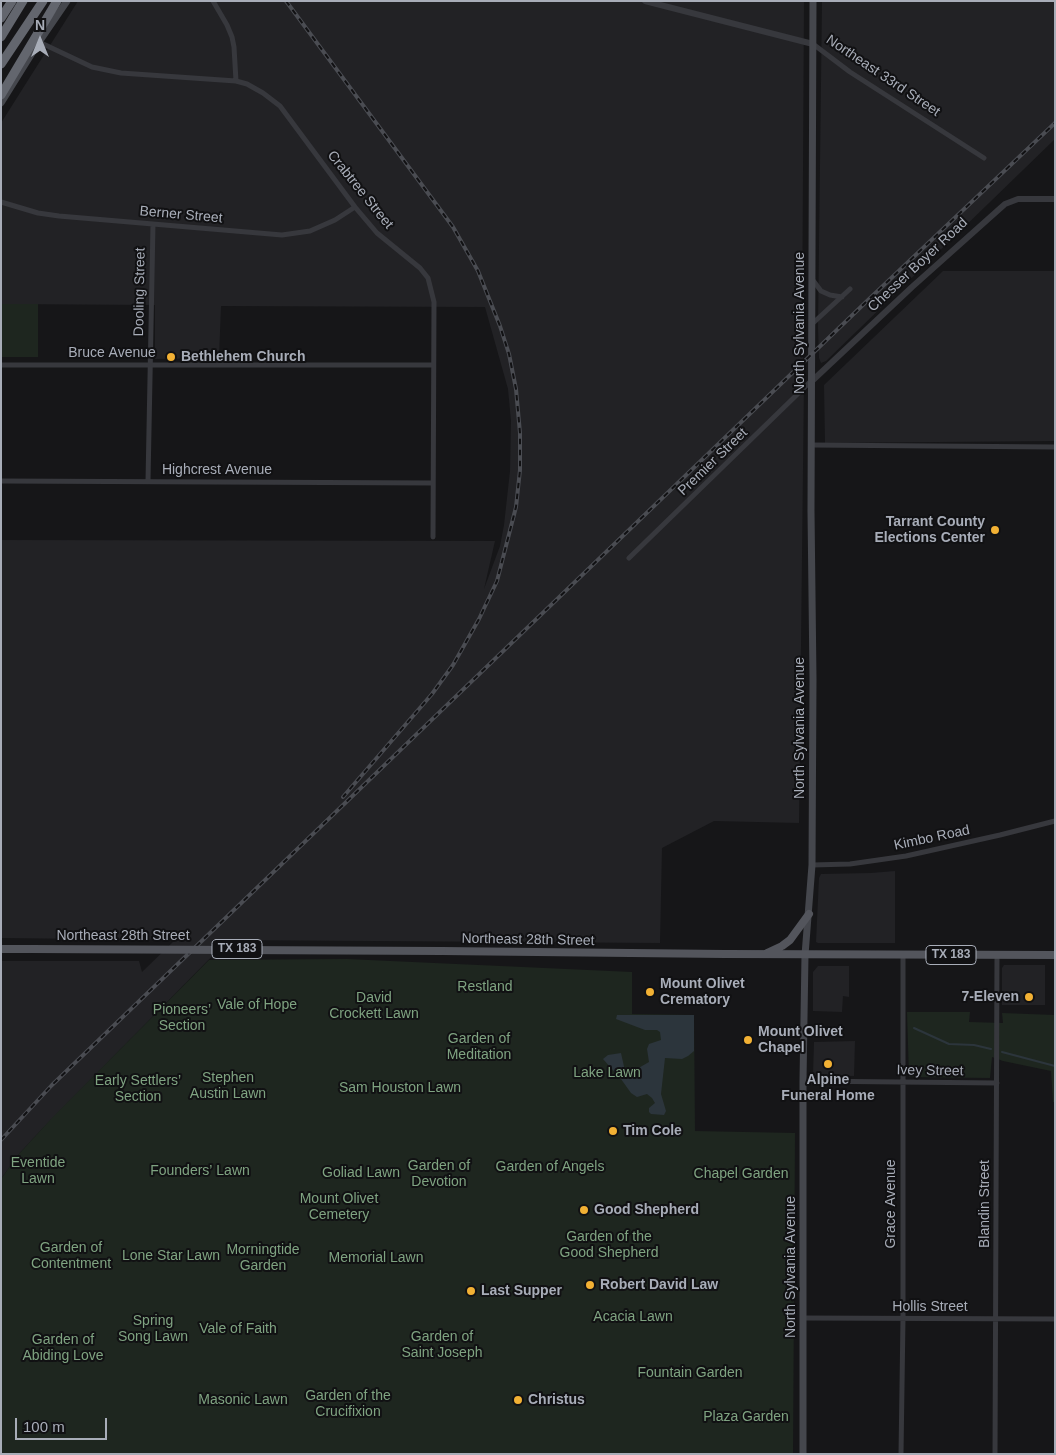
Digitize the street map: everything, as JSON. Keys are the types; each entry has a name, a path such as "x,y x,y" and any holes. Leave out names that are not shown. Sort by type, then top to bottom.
{"highway":[{"path":"1,18 12,1"},
{"path":"1,37 23,1"},
{"path":"1,64 43,1"},
{"path":"1,95 57,1"}],"main road":[{"path":"1,103 67,1"},
{"name":"North Sylvania Avenue","path":"803,1454 803,1081 806,954 812,865 813,1"},
{"path":"764,954 790,940 809,914"},
{"name":"Northeast 28th Street","path":"1,949 1055,955"}],"street":[{"path":"213,1 232,37 236,81"},
{"name":"Northeast 33rd Street","path":"645,1 813,44 850,72 984,158"},
{"name":"Crabtree Street","path":"39,42 92,67 121,73 236,81 263,93 280,106 355,207 378,233 420,268 428,278 434,302 433,537"},
{"name":"Chesser Boyer Road","path":"812,381 912,287 1005,204 1018,199 1055,200"},
{"name":"Berner Street","path":"1,202 38,213 58,216 292,235 323,226 355,207"},
{"name":"Dooling Street","path":"148,481 153,224"},
{"path":"812,278 821,291 842,297"},
{"path":"812,324 850,290"},
{"name":"Bruce Avenue","path":"1,364 434,365"},
{"name":"Premier Street","path":"628,558 812,381"},
{"path":"812,445 1055,447"},
{"name":"Highcrest Avenue","path":"1,481 433,483"},
{"name":"Kimbo Road","path":"812,865 850,864 906,856 1000,835 1055,820"},
{"name":"Grace Avenue","path":"901,1454 903,1318 902,955"},
{"name":"Blandin Street","path":"995,1454 996,955"},
{"name":"Ivey Street","path":"803,1081 996,1083"},
{"name":"Hollis Street","path":"804,1318 1055,1319"}],"shaded area":[{"path":"78,1 804,1 802,341 804,380 799,823 714,821 662,848 660,943 228,940 41,1130 18,1155 1,1179 1,961 139,961 142,972 175,940 1,938 1,540 495,541 484,589 500,546 510,471 511,421 508,389 485,307 221,306 219,358 155,359 155,305 1,304 1,123"},
{"path":"822,1 1055,1 1055,139 826,361 821,363 819,358 818,327"},
{"path":"943,271 1055,271 1055,441 825,443 824,385"},
{"path":"895,871 895,943 816,942 819,878 821,874"},
{"path":"1004,965 1045,965 1045,1005 1002,1005 1002,968"},
{"path":"818,966 849,966 849,997 843,996 842,1012 813,1011 813,972"},
{"path":"617,1015 694,1015 694,1051 682,1059 665,1058 661,1094 666,1111 664,1115 651,1114 649,1108 655,1103 652,1098 647,1094 637,1097 631,1093 603,1059 608,1055 621,1053 625,1071 628,1074 649,1062 647,1049 649,1044 661,1040 660,1032 657,1030 645,1030 616,1019"},
{"path":"855,1041 854,1076 813,1075 814,1042"}],"green space":[{"path":"1,304 38,304 38,357 1,357"},
{"name":"Mount Olivet Cemetery","path":"347,959 632,972 632,1014 694,1015 695,1131 795,1133 793,1454 1,1454 1,1179 18,1155 51,1119 209,960"},
{"path":"907,1012 970,1012 969,1022 1003,1023 1002,1013 1055,1015 1055,1102 1053,1102 1051,1071 992,1057 990,1078 909,1077"}],"waterway":[{"path":"914,1028 949,1044 974,1045 991,1049"},
{"path":"1002,1052 1055,1066"}],"railway":[{"path":"286,1 453,227 478,271 509,354 516,389 520,433 520,470 516,507 497,581 479,619 453,665 432,694 343,797"},
{"path":"1,1140 52,1085 866,302 1055,123"}],"place":[{"name":"Bethlehem Church","path":"171,357"},
{"name":"Tarrant County Elections Center","path":"995,530"},
{"name":"Mount Olivet Crematory","path":"650,992"},
{"name":"7-Eleven","path":"1029,997"},
{"name":"Mount Olivet Chapel","path":"748,1040"},
{"name":"Alpine Funeral Home","path":"828,1064"},
{"name":"Tim Cole","path":"613,1131"},
{"name":"Good Shepherd","path":"584,1210"},
{"name":"Robert David Law","path":"590,1285"},
{"name":"Last Supper","path":"471,1291"},
{"name":"Christus","path":"518,1400"}],"park label":[{"name":"Restland","path":"485,987"},
{"name":"Vale of Hope","path":"257,1005"},
{"name":"David Crockett Lawn","path":"374,1006"},
{"name":"Pioneers’ Section","path":"182,1018"},
{"name":"Garden of Meditation","path":"479,1048"},
{"name":"Lake Lawn","path":"607,1073"},
{"name":"Stephen Austin Lawn","path":"228,1086"},
{"name":"Sam Houston Lawn","path":"400,1088"},
{"name":"Early Settlers’ Section","path":"138,1090"},
{"name":"Garden of Angels","path":"550,1167"},
{"name":"Founders’ Lawn","path":"200,1171"},
{"name":"Eventide Lawn","path":"38,1172"},
{"name":"Goliad Lawn","path":"361,1173"},
{"name":"Garden of Devotion","path":"439,1174"},
{"name":"Chapel Garden","path":"741,1174"},
{"name":"Garden of the Good Shepherd","path":"609,1246"},
{"name":"Garden of Contentment","path":"71,1256"},
{"name":"Lone Star Lawn","path":"171,1256"},
{"name":"Morningtide Garden","path":"263,1258"},
{"name":"Memorial Lawn","path":"376,1258"},
{"name":"Acacia Lawn","path":"633,1317"},
{"name":"Spring Song Lawn","path":"153,1329"},
{"name":"Vale of Faith","path":"238,1329"},
{"name":"Garden of Saint Joseph","path":"442,1345"},
{"name":"Garden of Abiding Love","path":"63,1348"},
{"name":"Fountain Garden","path":"690,1373"},
{"name":"Masonic Lawn","path":"243,1400"},
{"name":"Garden of the Crucifixion","path":"348,1404"},
{"name":"Plaza Garden","path":"746,1417"}]}
